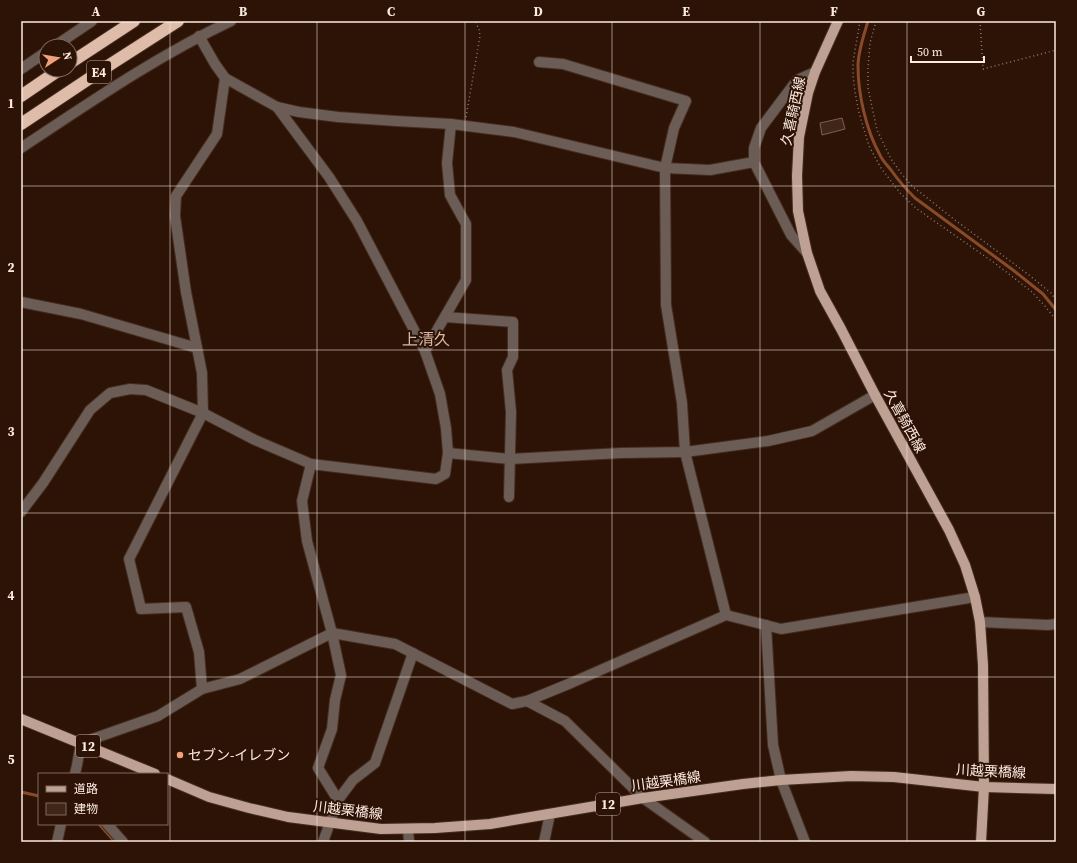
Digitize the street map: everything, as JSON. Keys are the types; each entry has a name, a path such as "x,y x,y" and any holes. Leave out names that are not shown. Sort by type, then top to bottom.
{"highway":[{"name":"E4","path":"78,58 134,21"},
{"name":"E4","path":"21,124 178,21"},
{"path":"21,96 47,78"}],"main road":[{"name":"久喜騎西線","path":"838,22 815,72 808,93 799,137 796,176 798,211 807,253 820,291 949,530 966,565 975,596 980,622 983,665 984,787 981,842"},
{"name":"12","path":"21,718 153,773"},
{"name":"川越栗橋線","path":"168,779 209,797 249,808 331,823 380,829 435,828 490,824 643,798 781,780 851,776 894,777 984,787 1056,788"}],"street":[{"path":"67,38 92,21"},
{"path":"203,34 219,21"},
{"path":"21,148 143,69 203,34 231,21"},
{"path":"203,34 215,64 225,78 277,107 299,112 338,117 465,125 514,132 665,168 710,170 754,162"},
{"path":"21,69 38,57"},
{"path":"539,62 563,64 686,101 674,128 665,168 666,305 682,403 685,452 726,615"},
{"path":"807,253 791,235 754,162 754,148 761,128 797,80 815,72"},
{"path":"202,688 199,652 186,607 141,609 129,559 203,413 202,373 186,292 175,216 176,196 217,134 225,78"},
{"path":"21,512 43,483 90,410 110,393 130,389 146,390 203,413 255,440 311,464 436,479 445,474 448,453 446,428 440,394 425,351 357,221 329,177 277,107"},
{"path":"425,351 466,280 466,224 450,195 447,163 452,124"},
{"path":"21,302 81,314 197,348"},
{"path":"445,317 513,322 513,357 507,370 511,412 509,497"},
{"path":"448,453 510,459 621,453 685,452 768,441 812,431 875,395"},
{"path":"311,464 302,501 306,541 332,633 341,675 335,700 332,729 318,768 338,800"},
{"path":"75,773 81,743 158,716 202,688 240,679 332,633 394,644 512,704 527,701 571,683 726,615 781,629 975,596"},
{"path":"980,622 1048,625 1056,624"},
{"path":"766,625 773,745 781,780 805,842"},
{"path":"323,842 338,800 353,780 375,763 414,653"},
{"path":"527,701 565,721 643,798 705,842"},
{"path":"544,842 550,814"},
{"path":"57,842 61,825"},
{"path":"108,825 123,842"},
{"path":"408,829 408,842"}],"path":[{"path":"465,125 480,36 479,29 475,21"},
{"path":"860,21 853,62 855,92 859,113 869,146 881,168 900,193 917,209 996,264 1032,292 1056,320"},
{"path":"876,21 870,43 868,88 877,130 891,159 912,186 1029,275 1051,293 1056,300"},
{"path":"980,21 983,69 1056,50"}],"building":[{"path":"842,118 845,129 822,135 820,123"}],"waterway":[{"path":"868,21 858,60 859,88 867,123 882,159 899,181 915,198 1013,270 1043,294 1056,310"},
{"path":"21,792 38,796"},
{"path":"100,825 115,842"}],"place":[{"name":"セブン-イレブン","path":"180,755"}],"district":[{"name":"上清久","path":"426,339"}]}
